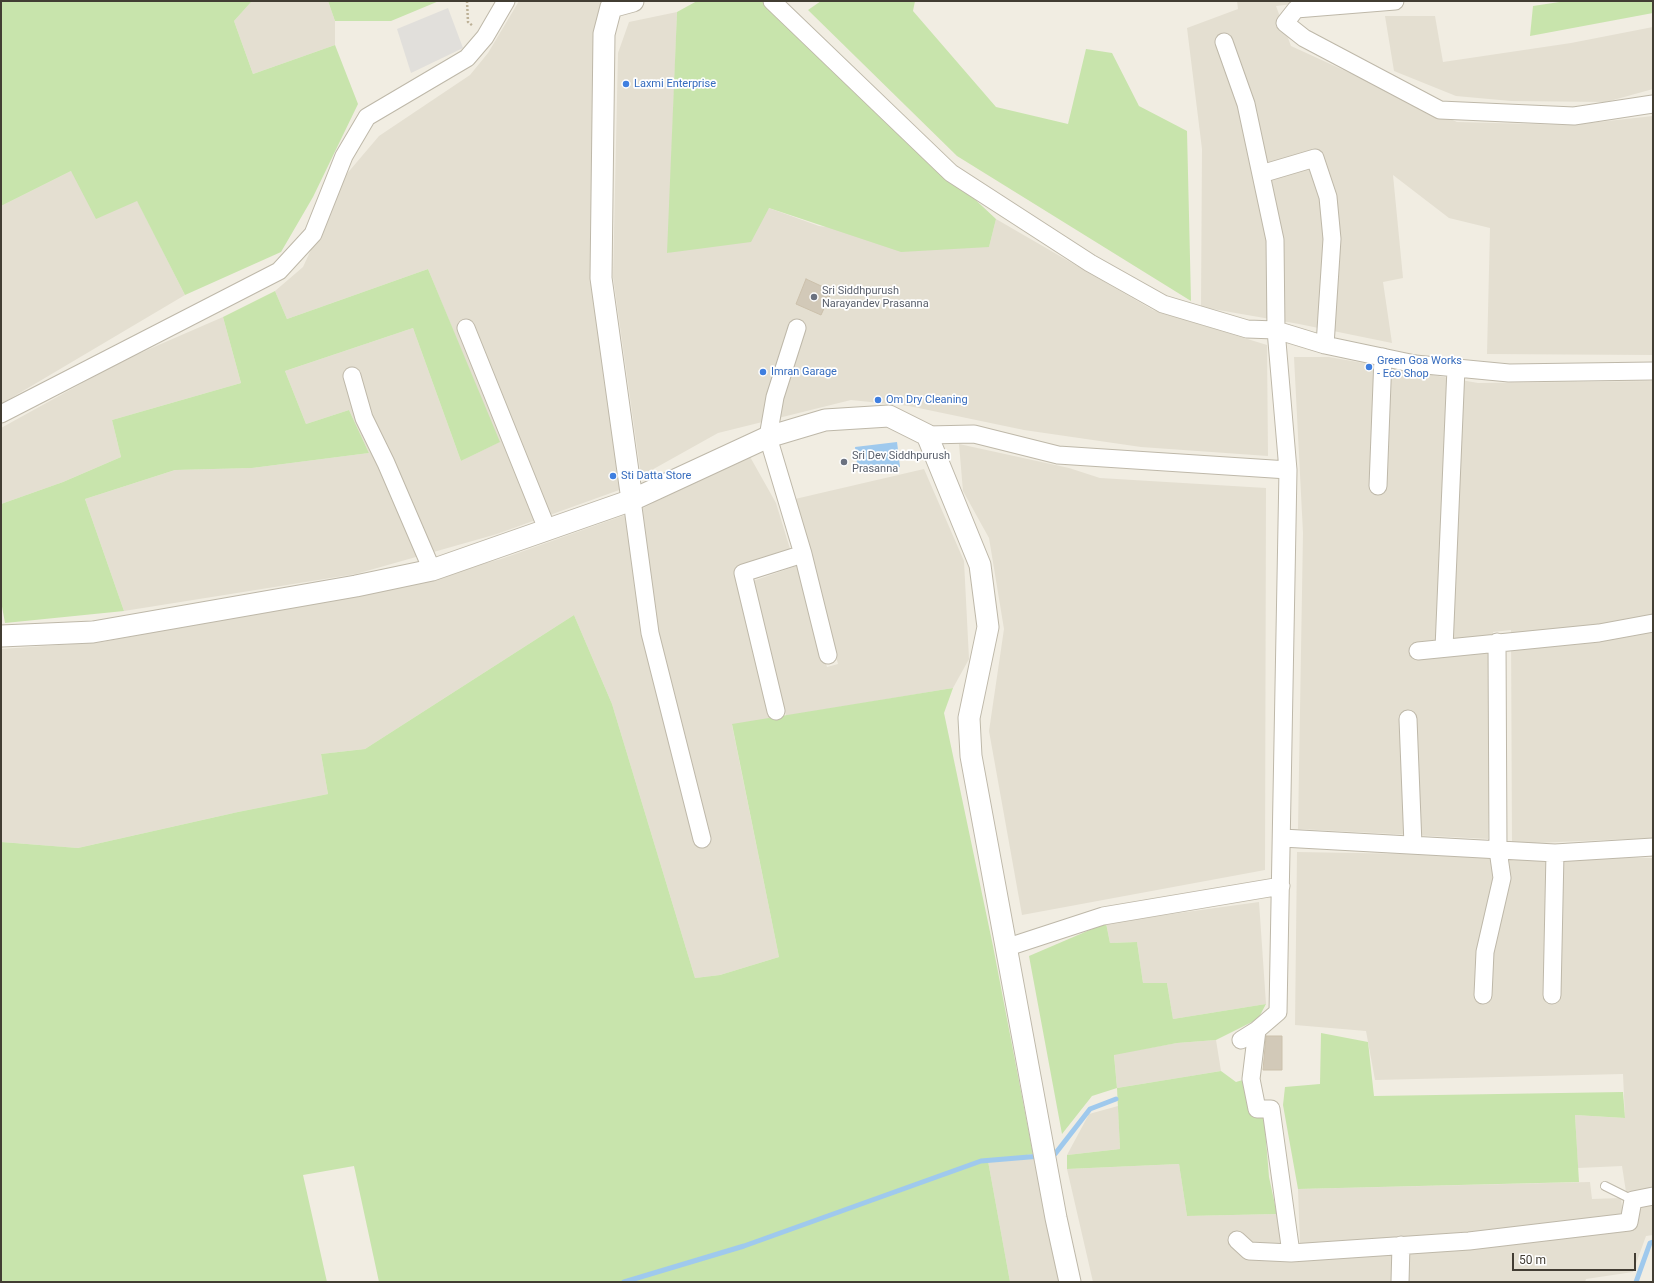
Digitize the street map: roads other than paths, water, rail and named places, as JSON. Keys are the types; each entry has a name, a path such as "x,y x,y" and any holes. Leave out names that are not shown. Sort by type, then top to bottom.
{"street":[{"path":"1,414 278,271 314,234 344,156 367,117 467,58 485,37 506,1"},
{"path":"633,1 611,7 604,34 601,278 650,633 702,839"},
{"path":"772,1 951,173 1090,263 1163,304 1247,329 1276,330 1325,345 1414,364 1509,373 1653,371"},
{"path":"1395,1 1296,9 1285,23 1304,38 1440,110 1574,116 1653,104"},
{"path":"1224,42 1246,104 1275,240 1276,330 1288,470 1278,1012 1257,1030 1241,1040"},
{"path":"1261,174 1315,158 1328,197 1332,239 1325,345"},
{"path":"466,328 547,529"},
{"path":"797,328 775,397 768,437 803,554 828,655"},
{"path":"1378,486 1383,357"},
{"path":"1444,648 1456,368"},
{"path":"352,376 364,418 386,463 432,570"},
{"path":"1,636 93,632 356,586 432,570 632,500 768,437 825,420 889,416 927,435 974,434 1058,455 1288,470"},
{"path":"927,435 980,565 988,627 969,718 971,756 1005,948 1020,1018 1056,1218 1070,1282"},
{"path":"776,711 743,573 803,554"},
{"path":"1418,651 1599,633 1653,623"},
{"path":"1483,995 1485,952 1502,878 1498,850 1497,642"},
{"path":"1408,719 1413,845"},
{"path":"1282,838 1555,853 1653,847"},
{"path":"1552,995 1555,853"},
{"path":"1005,948 1103,916 1281,886"},
{"path":"1257,1030 1251,1079 1257,1109 1271,1109 1291,1253"},
{"path":"1237,1240 1249,1251 1291,1253 1469,1241 1629,1222 1633,1200 1653,1196"},
{"path":"1400,1282 1401,1245"}],"lane":[{"path":"1605,1186 1633,1200"}],"water":[{"path":"897,442 900,467 858,472 855,447"}],"waterway":[{"path":"1049,1155 1055,1154 1090,1109 1116,1099"},
{"path":"624,1282 744,1246 981,1161 1041,1156"},
{"path":"1636,1282 1650,1243 1653,1242"}],"place":[{"name":"Laxmi Enterprise","path":"626,84"},
{"name":"Sri Siddhpurush Narayandev Prasanna","path":"814,297"},
{"name":"Green Goa Works - Eco Shop","path":"1369,367"},
{"name":"Imran Garage","path":"763,372"},
{"name":"Om Dry Cleaning","path":"878,400"},
{"name":"Sri Dev Siddhpurush Prasanna","path":"844,462"},
{"name":"Sti Datta Store","path":"613,476"}]}
